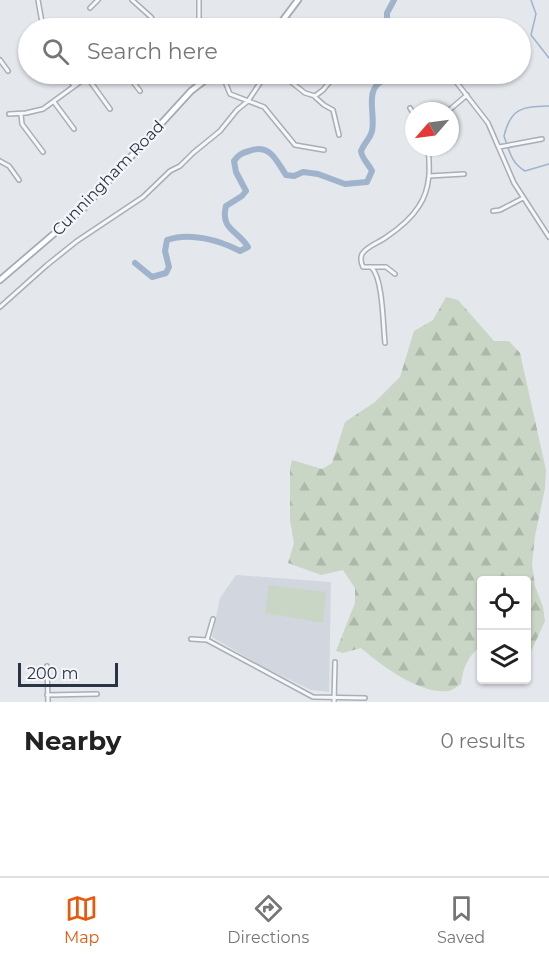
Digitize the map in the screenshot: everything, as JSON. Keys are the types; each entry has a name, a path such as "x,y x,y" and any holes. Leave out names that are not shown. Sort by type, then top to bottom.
{"main road":[{"path":"284,18 297,0"},
{"name":"Cunningham Road","path":"0,280 84,208 200,84"}],"street":[{"path":"38,0 40,18"},
{"path":"90,8 98,0"},
{"path":"132,0 151,18"},
{"path":"199,0 199,18"},
{"path":"0,60 8,71"},
{"path":"9,114 38,111 78,84"},
{"path":"92,84 110,109"},
{"path":"135,84 140,91"},
{"path":"226,84 230,94 257,104 269,112 286,137 295,145 324,150"},
{"path":"0,307 76,241 127,208 180,166 220,131 237,110 248,101 259,84"},
{"path":"294,84 333,110 339,135"},
{"path":"315,96 328,84"},
{"path":"458,84 488,123 512,181 549,237"},
{"path":"459,102 467,95"},
{"path":"54,102 74,129"},
{"path":"21,114 22,124 43,152"},
{"path":"499,147 542,138"},
{"path":"395,274 386,267 362,266 362,255 367,249 398,228 419,207 429,182 428,156"},
{"path":"0,161 9,166 19,180"},
{"path":"429,176 464,174"},
{"path":"493,211 500,210 523,198"},
{"path":"372,268 375,271 380,291 385,343"},
{"path":"207,640 213,619"},
{"path":"191,639 207,640 313,697 334,700 365,698"},
{"path":"334,662 334,700"},
{"path":"47,666 48,702"},
{"path":"48,695 97,694"},
{"path":"310,702 313,697"}],"shaded area":[{"path":"236,575 331,582 329,692 311,690 265,668 212,637 220,598"}],"green space":[{"path":"446,297 458,300 494,341 509,341 520,353 546,470 532,564 535,586 543,607 545,621 531,652 531,576 477,576 477,650 467,662 461,684 449,691 438,691 414,684 361,648 343,653 336,651 355,603 355,588 343,570 321,575 288,563 294,543 290,520 292,460 322,469 332,463 345,422 375,402 400,377 414,331 433,320"},
{"path":"269,585 326,592 323,623 265,613"}],"waterway":[{"path":"387,18 387,13 394,0"},
{"path":"531,0 536,14 531,35 549,58"},
{"path":"135,263 152,277 166,273 169,267 165,251 167,240 176,238 204,238 240,251 248,247 225,220 226,206 246,191 236,172 234,161 247,152 256,149 267,151 272,154 286,175 294,176 303,172 318,174 345,184 367,182 372,171 361,151 372,131 372,95 378,84"},
{"path":"549,106 519,110 510,119 504,136 509,151 520,168 525,171 549,164"}]}
